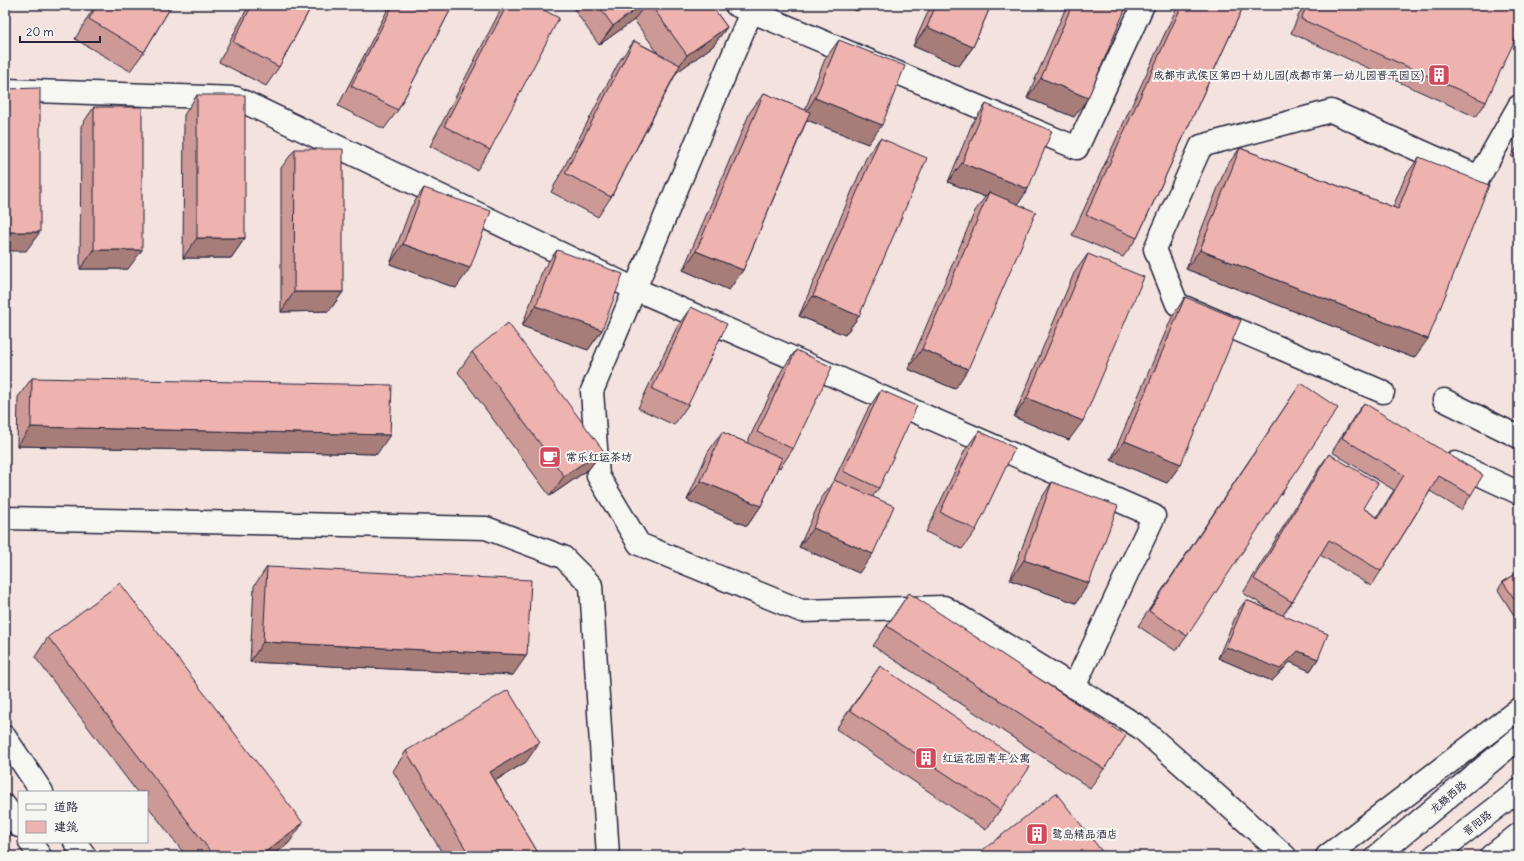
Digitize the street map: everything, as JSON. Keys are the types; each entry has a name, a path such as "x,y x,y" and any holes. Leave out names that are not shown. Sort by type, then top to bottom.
{"street":[{"path":"1144,5 1077,148 747,7 635,288 592,391 598,476 639,544 802,611 944,607 1141,728 1285,856"},
{"path":"5,90 236,98 635,288 1154,516 1074,687"},
{"path":"1383,392 1177,304 1155,249 1201,146 1331,111 1479,177 1519,106"},
{"path":"1444,400 1519,437"},
{"path":"1435,453 1519,494"},
{"path":"5,518 486,528 563,556 591,585 608,856"},
{"path":"1327,856 1519,709"},
{"path":"5,738 41,791"},
{"name":"龙腾西路","path":"1377,856 1519,738"},
{"name":"晋阳路","path":"1434,856 1519,790"},
{"path":"5,806 18,825"},
{"path":"1491,856 1519,834"},
{"path":"31,843 40,856"},
{"path":"76,843 85,856"}],"building":[{"path":"97,5 172,5 144,52 89,19"},
{"path":"252,5 312,5 279,67 233,42"},
{"path":"393,5 453,5 398,110 351,86"},
{"path":"507,5 534,5 559,18 490,150 444,126"},
{"path":"598,5 642,5 613,26"},
{"path":"651,5 711,5 727,27 687,55"},
{"path":"936,5 991,5 973,47 927,27"},
{"path":"1072,5 1127,5 1088,98 1041,78"},
{"path":"1182,5 1244,5 1137,238 1086,215"},
{"name":"成都市武侯区第四十幼儿园(成都市第一幼儿园晋平园区)","path":"1307,5 1519,5 1519,31 1486,102 1301,19"},
{"path":"839,40 905,66 882,125 815,98"},
{"path":"634,41 680,65 611,197 565,173"},
{"path":"40,88 40,232 5,232 5,89"},
{"path":"764,93 810,112 743,270 696,251"},
{"path":"197,95 245,95 245,238 197,238"},
{"path":"986,104 1052,131 1028,189 962,163"},
{"path":"94,107 142,107 142,250 94,250"},
{"path":"880,138 927,158 859,316 813,296"},
{"path":"1240,148 1398,209 1419,157 1489,185 1428,339 1200,250"},
{"path":"295,149 343,149 343,292 294,292"},
{"path":"424,188 491,211 470,268 403,244"},
{"path":"989,192 1036,212 968,369 922,349"},
{"path":"557,250 623,274 602,330 536,306"},
{"path":"1088,254 1144,277 1083,421 1027,398"},
{"path":"1185,297 1241,320 1181,464 1125,441"},
{"path":"691,307 727,324 688,405 652,389"},
{"path":"508,323 603,450 564,476 472,352"},
{"path":"796,350 832,367 793,449 757,432"},
{"path":"32,378 392,385 390,435 31,427"},
{"path":"1301,383 1338,408 1187,636 1149,611"},
{"path":"881,390 917,406 879,488 843,471"},
{"path":"1364,403 1483,475 1471,495 1439,476 1381,571 1329,540 1292,602 1254,579 1329,454 1378,483 1363,508 1378,518 1404,475 1342,438"},
{"path":"979,431 1015,448 976,530 940,512"},
{"path":"722,432 782,458 761,506 701,481"},
{"path":"834,480 894,506 873,554 813,528"},
{"path":"1052,482 1118,506 1089,583 1024,560"},
{"path":"267,567 531,580 527,655 263,642"},
{"path":"1519,572 1519,606 1503,582"},
{"path":"120,583 303,823 260,856 214,856 48,637"},
{"path":"909,593 1126,736 1104,769 887,626"},
{"path":"1246,600 1328,634 1318,659 1298,651 1280,669 1226,647"},
{"path":"880,666 1030,767 1000,810 850,710"},
{"path":"508,690 540,742 490,772 540,856 470,856 406,751"},
{"path":"1056,793 1104,854 1101,856 975,856"}],"place":[{"name":"成都市武侯区第四十幼儿园(成都市第一幼儿园晋平园区)","path":"1439,75"},
{"name":"常乐红运茶坊","path":"550,457"},
{"name":"红运花园青年公寓","path":"926,758"},
{"name":"鹭岛精品酒店","path":"1037,834"}]}
